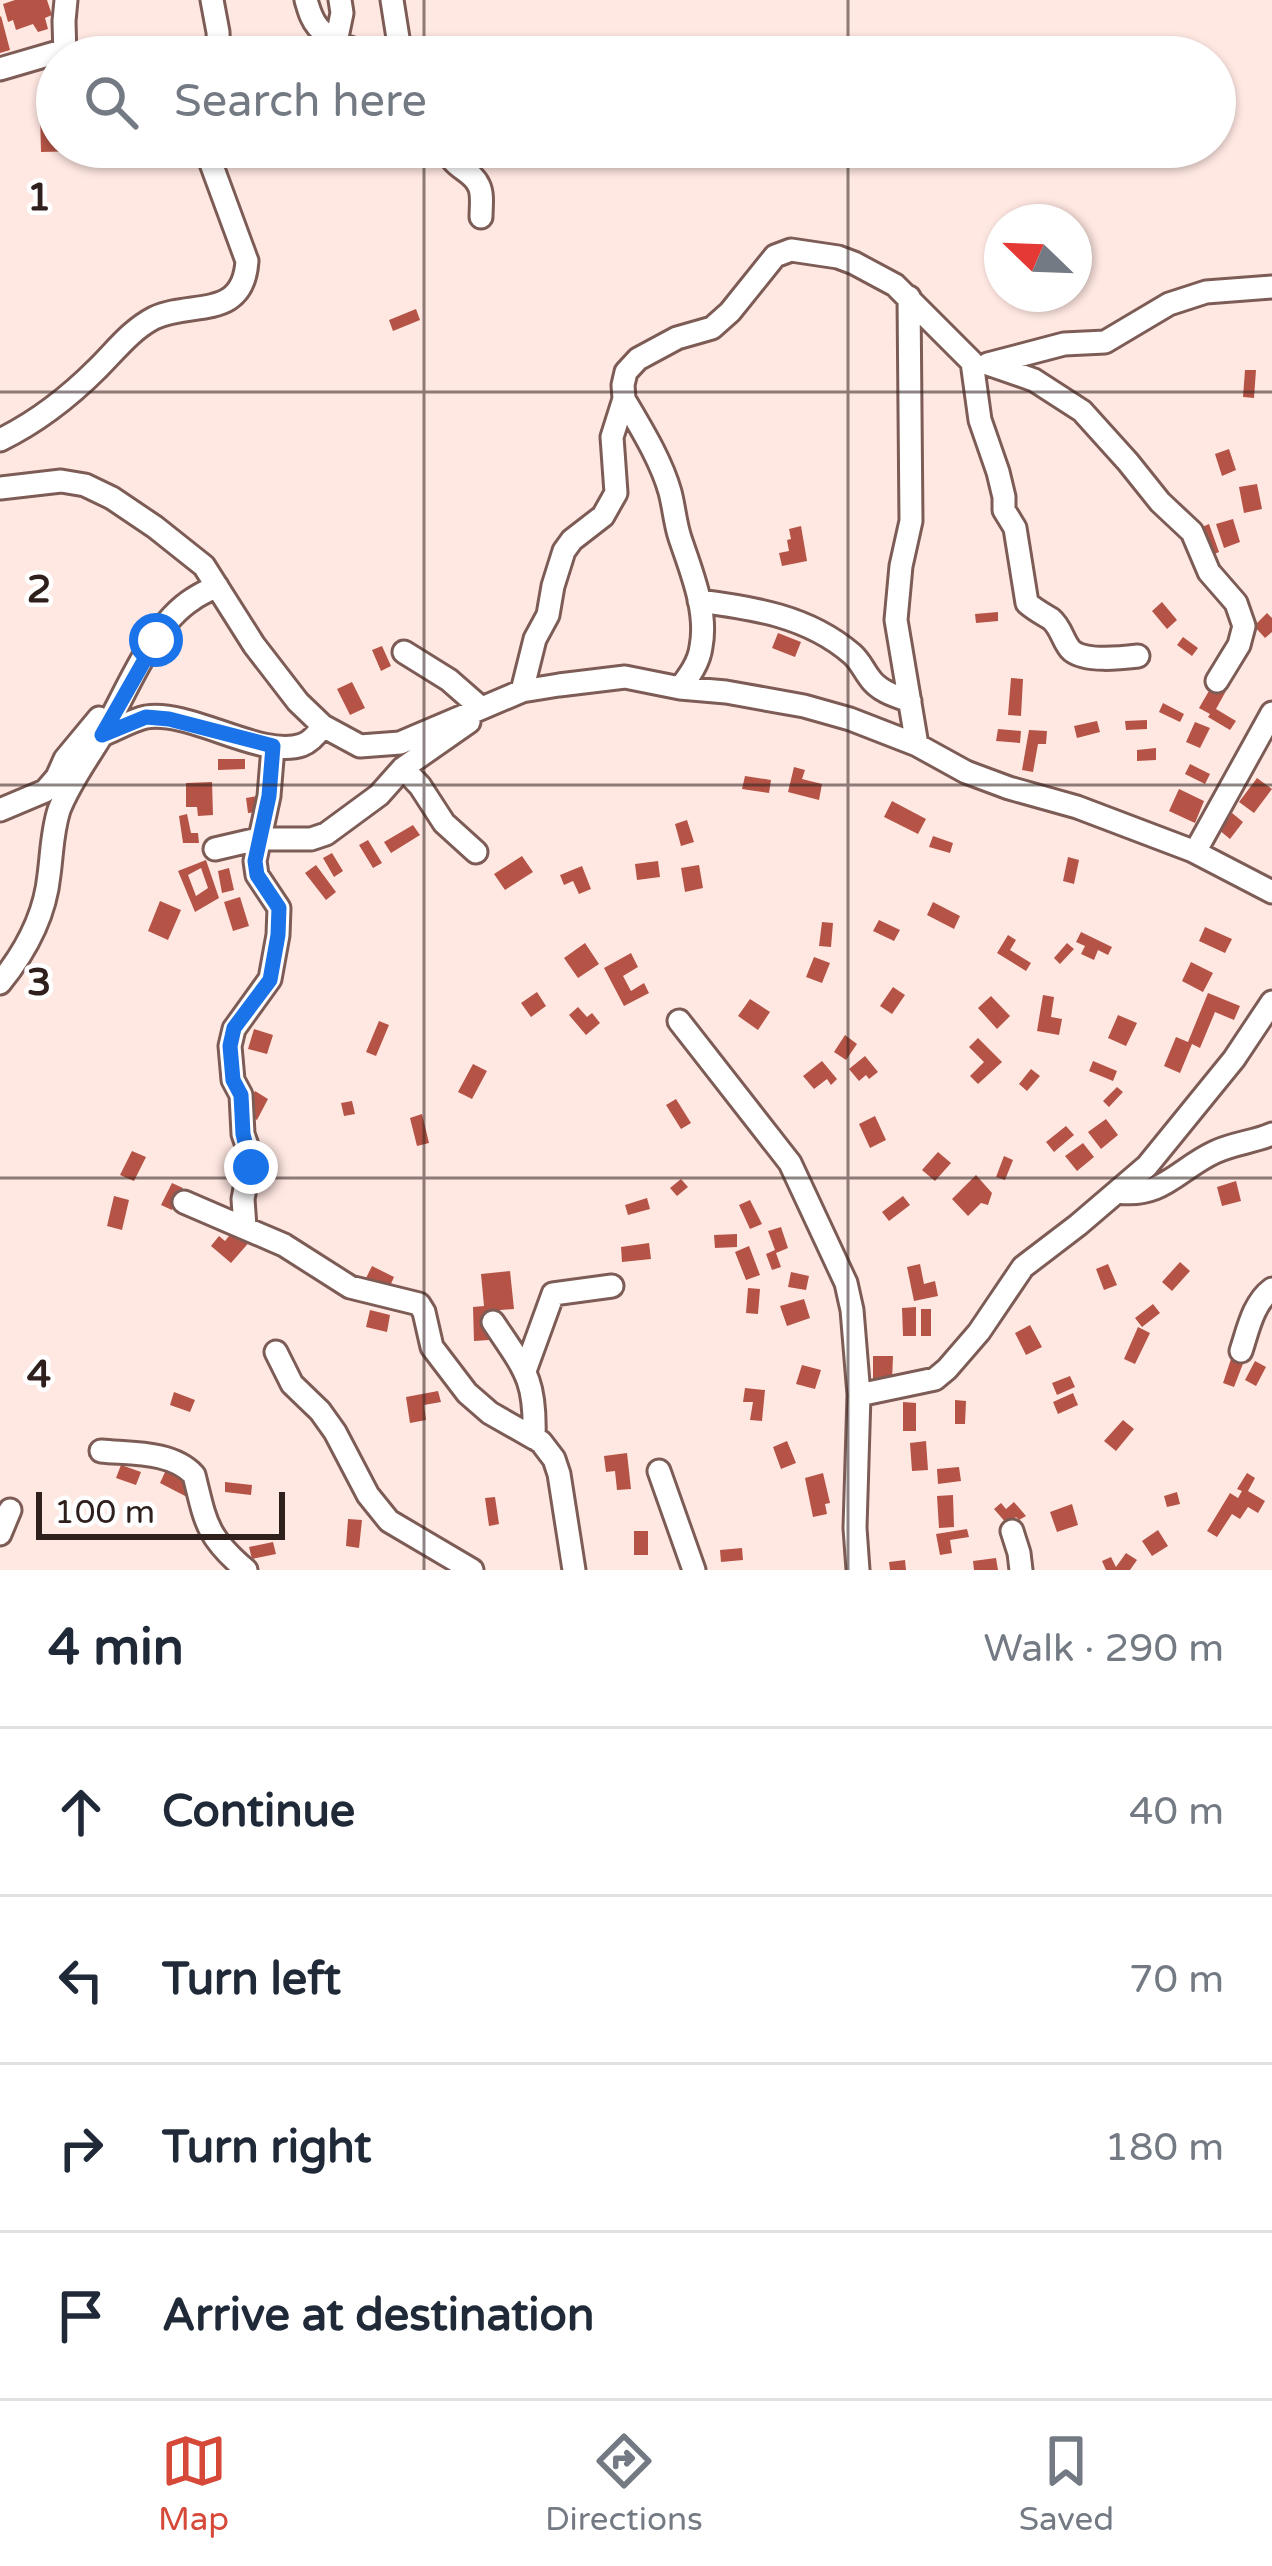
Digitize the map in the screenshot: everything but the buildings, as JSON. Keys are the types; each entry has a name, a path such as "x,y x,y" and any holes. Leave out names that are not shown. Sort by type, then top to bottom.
{"street":[{"path":"65,36 66,0"},
{"path":"212,0 218,36"},
{"path":"306,0 310,16 328,36"},
{"path":"337,36 340,0"},
{"path":"392,0 398,36"},
{"path":"0,69 36,61"},
{"path":"0,440 48,412 136,329 158,316 210,308 232,296 246,279 247,260 213,168"},
{"path":"461,168 480,187 481,218"},
{"path":"522,692 565,551 603,516 616,493 612,437 624,399 626,372 655,347 712,328 775,256 791,250 854,262 896,285 980,363 1034,380 1082,411 1192,532 1209,572 1236,603 1244,626 1239,645 1217,681"},
{"path":"980,363 1064,344 1105,342 1169,304 1206,292 1272,287"},
{"path":"909,297 911,521 896,620 917,745"},
{"path":"980,363 980,420 998,472 1004,510 1015,528 1027,603 1053,621 1076,654 1138,656"},
{"path":"624,399 670,490 699,601 701,651 680,688"},
{"path":"0,488 61,481 86,485 154,527 204,566 280,682 323,727 361,746 400,743 522,692 625,677 726,692 850,719 917,745 966,772 1195,852 1272,892"},
{"path":"0,983 38,922 59,811 76,775 174,615 190,600 218,586"},
{"path":"699,601 758,609 802,625 854,655 879,688 910,701"},
{"path":"404,652 487,705"},
{"path":"0,810 45,791 74,746 118,704"},
{"path":"215,849 258,838 311,839 326,834 487,705"},
{"path":"1195,852 1272,713"},
{"path":"102,735 146,717 273,746 301,746 323,727"},
{"path":"245,1227 242,1198 251,1157 243,1134 241,1095 233,1080 231,1036 270,980 280,918 276,902 257,875 255,861 269,796 273,746"},
{"path":"404,768 444,823 476,851"},
{"path":"859,1395 935,1379 979,1332 1023,1267 1147,1166 1223,1074 1272,1001"},
{"path":"679,1022 790,1162 846,1283 859,1395 858,1570"},
{"path":"1118,1192 1137,1195 1160,1187 1208,1155 1272,1134"},
{"path":"184,1202 301,1254 350,1287 418,1304 432,1347 466,1393 534,1438 554,1459 574,1570"},
{"path":"525,1371 553,1294 612,1286"},
{"path":"1241,1351 1255,1310 1272,1289"},
{"path":"493,1322 529,1378 535,1406 534,1438"},
{"path":"276,1352 292,1384 335,1432 368,1495 389,1521 472,1570"},
{"path":"101,1451 170,1460 190,1469 205,1522 219,1545 246,1570"},
{"path":"659,1471 694,1570"},
{"path":"0,1534 10,1510"},
{"path":"1012,1531 1021,1570"}],"route":[{"path":"156,640 102,735 146,717 273,746 269,796 255,861 262,885 279,908 274,967 262,993 234,1028 230,1046 251,1167"}]}
